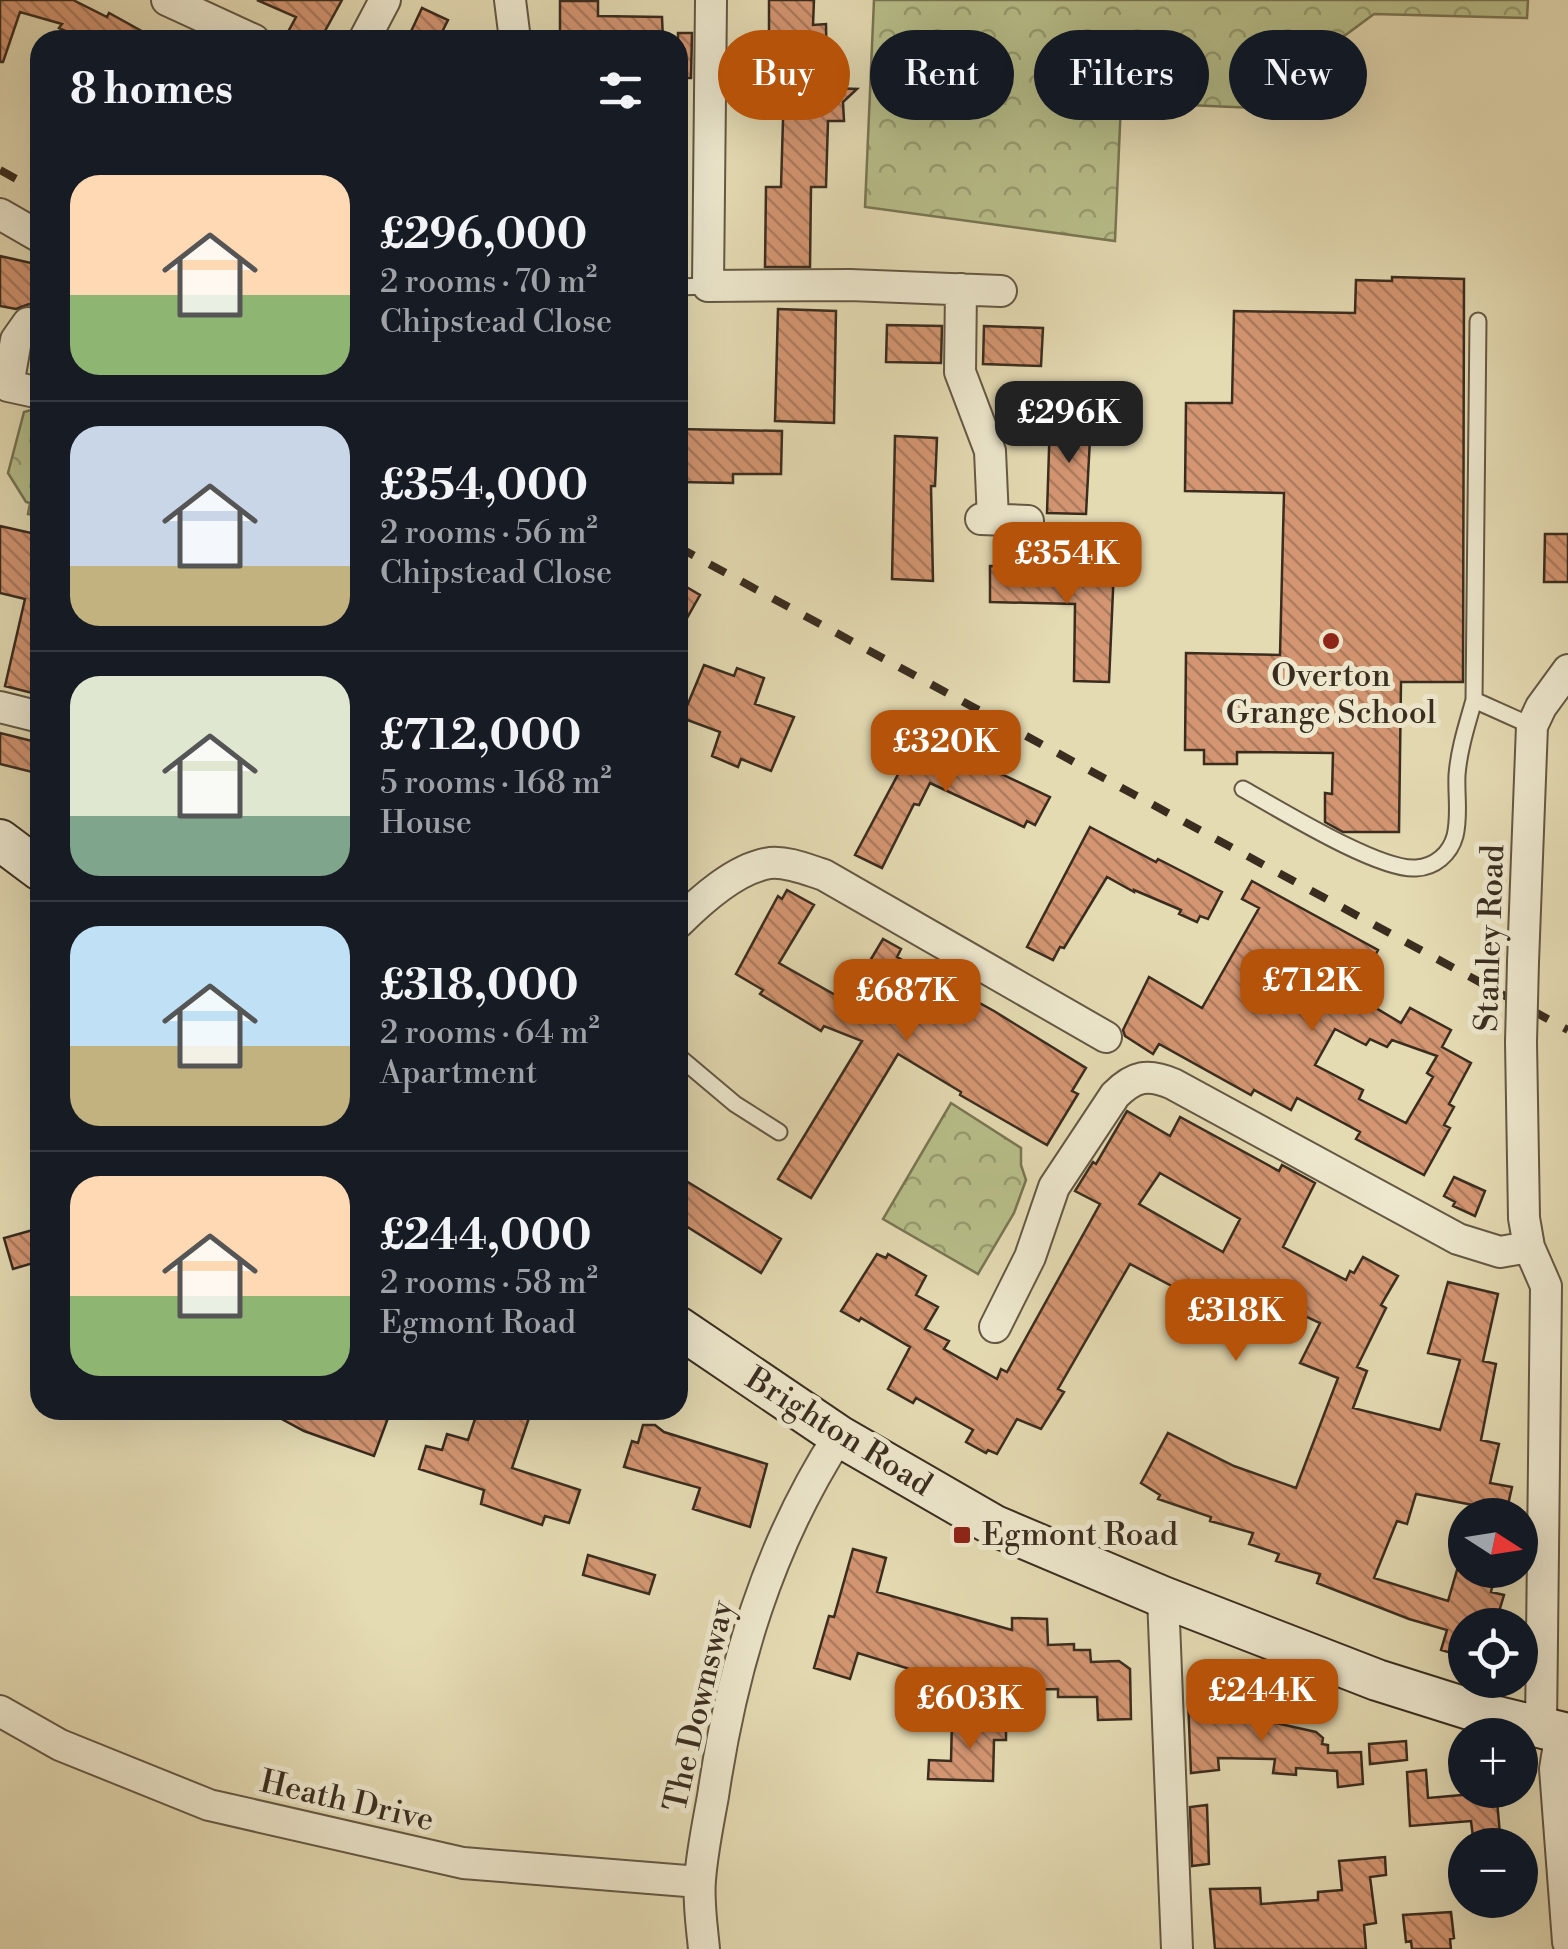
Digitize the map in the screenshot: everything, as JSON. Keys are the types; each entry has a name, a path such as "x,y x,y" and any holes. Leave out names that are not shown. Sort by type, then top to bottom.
{"main road":[{"path":"0,840 30,862"},
{"name":"Brighton Road","path":"688,1335 839,1436 996,1526 1163,1598 1391,1685 1557,1731"}],"street":[{"path":"167,0 192,27"},
{"path":"369,30 385,0"},
{"path":"510,0 514,30"},
{"path":"711,0 693,286 850,284 1000,291"},
{"path":"0,214 30,231"},
{"path":"961,290 960,372 990,451 987,519 1028,521"},
{"path":"30,320 16,340 8,386 30,391"},
{"name":"Stanley Road","path":"1527,1232 1522,1042 1532,726 1568,670"},
{"path":"0,708 30,715"},
{"path":"688,915 746,872 771,863 796,866 824,875 1106,1037"},
{"path":"995,1327 1030,1257 1054,1187 1115,1095 1141,1076 1173,1084 1458,1239 1500,1252 1527,1232 1557,1284 1555,1770 1568,1942"},
{"name":"The Downsway","path":"704,1949 699,1882 721,1740 760,1595 810,1481 839,1436"},
{"path":"1163,1598 1177,1949"},
{"name":"Heath Drive","path":"0,1711 60,1744 209,1805 463,1864 699,1882"}],"lane":[{"path":"1243,789 1402,867 1434,864 1451,846 1462,742 1474,700 1478,321"},
{"path":"1474,700 1532,726"},
{"path":"688,1064 735,1104 779,1132"}],"green space":[{"path":"874,0 1528,0 1527,18 1374,14 1352,30 1229,30 1229,107 1209,106 1209,30 1034,30 1034,120 1120,120 1115,241 865,207 870,92 870,120 1014,120 1014,30 873,30"},
{"path":"30,410 30,503 8,473 24,412"},
{"path":"951,1103 1021,1148 1026,1180 1014,1213 978,1274 883,1219"}],"building":[{"path":"0,0 73,0 140,30 63,30 59,28 62,24 20,12 0,62"},
{"path":"257,0 342,0 326,30 289,30 296,17"},
{"path":"769,0 814,0 813,25 826,24 826,30 769,30"},
{"path":"560,1 598,1 598,16 662,17 663,30 560,30"},
{"path":"422,8 448,20 443,30 412,30"},
{"path":"688,33 692,33 688,78"},
{"path":"783,120 844,120 828,121 826,187 811,187 810,267 765,267 766,187 781,187"},
{"path":"0,256 30,263 30,304 16,309 0,306"},
{"path":"1392,277 1464,279 1463,682 1401,682 1399,832 1343,832 1325,822 1325,793 1332,794 1333,753 1237,752 1237,764 1204,764 1204,750 1185,750 1186,653 1280,655 1284,493 1185,491 1186,403 1232,403 1234,311 1355,313 1356,280 1392,281"},
{"path":"778,309 836,311 834,423 775,421"},
{"path":"887,325 942,326 941,363 886,362"},
{"path":"984,326 1043,328 1041,366 983,364"},
{"path":"1050,419 1091,420 1086,514 1047,513"},
{"path":"688,429 782,431 781,474 733,474 733,483 688,482"},
{"path":"895,436 937,438 935,486 931,486 933,581 892,579"},
{"path":"0,526 30,533 30,692 5,686 25,599 0,593"},
{"path":"1545,534 1568,534 1568,582 1544,582"},
{"path":"990,566 1114,568 1109,682 1074,681 1075,604 990,602"},
{"path":"688,588 700,595 688,616"},
{"path":"704,665 734,676 737,668 764,678 755,704 794,717 771,771 741,759 738,767 712,756 720,732 688,720 688,704"},
{"path":"0,733 30,740 30,772 0,764"},
{"path":"919,735 1050,797 1035,825 1027,821 1024,827 930,783 919,805 914,804 882,868 855,855"},
{"path":"1090,827 1222,892 1208,919 1200,916 1197,922 1179,914 1181,910 1107,877 1053,960 1027,947"},
{"path":"1252,881 1378,950 1354,995 1401,1023 1410,1008 1451,1030 1442,1047 1471,1063 1449,1104 1454,1107 1444,1125 1450,1128 1424,1175 1356,1139 1360,1132 1297,1098 1291,1110 1254,1090 1251,1095 1159,1044 1153,1054 1125,1036 1123,1030 1149,977 1202,1008 1259,908 1242,899","holes":["1335,1029 1366,1045 1370,1039 1387,1047 1392,1040 1437,1056 1427,1073 1433,1077 1406,1123 1359,1099 1363,1090 1315,1065"]},
{"path":"787,890 814,905 779,963 846,1001 883,939 901,949 897,957 1086,1068 1072,1091 1078,1094 1047,1145 898,1054 811,1198 778,1179 862,1041 824,1026 821,1031 760,994 763,990 736,974 778,896 782,899"},
{"path":"1127,1111 1170,1136 1180,1117 1279,1171 1282,1165 1315,1183 1283,1247 1346,1280 1363,1257 1398,1276 1381,1305 1386,1308 1357,1367 1367,1371 1353,1408 1440,1430 1460,1360 1428,1353 1448,1282 1498,1294 1483,1361 1496,1364 1481,1440 1499,1444 1490,1483 1512,1487 1510,1498 1448,1500 1416,1494 1407,1524 1397,1521 1374,1578 1448,1601 1452,1588 1492,1588 1491,1592 1504,1595 1500,1608 1448,1608 1448,1652 1441,1650 1447,1630 1317,1583 1320,1574 1276,1561 1279,1554 1249,1544 1253,1533 1210,1521 1211,1517 1158,1499 1160,1495 1141,1483 1168,1433 1234,1466 1296,1488 1338,1378 1300,1363 1320,1323 1254,1292 1251,1297 1226,1283 1204,1323 1175,1307 1183,1292 1130,1264 1058,1389 1064,1392 1041,1429 1017,1419 997,1454 988,1450 986,1453 966,1442 973,1430 916,1398 913,1403 888,1389 910,1347 861,1318 859,1321 841,1311 877,1254 886,1258 888,1254 926,1276 916,1295 938,1307 925,1329 949,1341 944,1349 997,1379 1001,1369 1007,1372 1100,1204 1075,1191 1093,1162 1096,1164","holes":["1160,1173 1240,1219 1223,1252 1139,1204"]},
{"path":"1454,1177 1485,1191 1475,1216 1453,1206 1455,1202 1444,1196"},
{"path":"688,1182 781,1239 761,1273 688,1227"},
{"path":"30,1231 30,1264 13,1269 4,1238"},
{"path":"284,1420 387,1420 374,1456"},
{"path":"475,1420 528,1420 512,1468 580,1490 569,1523 545,1516 542,1525 481,1504 484,1490 419,1469 426,1446 442,1450 447,1434 468,1440"},
{"path":"643,1425 655,1425 664,1432 767,1464 750,1527 693,1509 700,1488 624,1467 632,1441 638,1443"},
{"path":"853,1549 886,1558 877,1592 1012,1630 1012,1618 1047,1619 1048,1645 1074,1644 1074,1650 1090,1650 1091,1662 1119,1661 1130,1669 1131,1719 1098,1720 1097,1697 1058,1697 1058,1689 1013,1690 1013,1701 858,1653 850,1679 814,1668 829,1616 834,1617"},
{"path":"588,1555 655,1575 649,1594 583,1575"},
{"path":"1188,1699 1216,1699 1216,1707 1267,1716 1271,1722 1316,1732 1323,1738 1322,1744 1328,1745 1328,1753 1361,1752 1363,1784 1338,1787 1337,1771 1296,1768 1296,1775 1273,1773 1275,1759 1218,1758 1219,1770 1191,1773"},
{"path":"952,1720 1006,1721 1006,1740 994,1740 993,1781 928,1779 929,1760 951,1761"},
{"path":"1406,1741 1407,1760 1370,1764 1369,1744"},
{"path":"1426,1770 1428,1798 1448,1796 1448,1808 1498,1808 1499,1828 1472,1828 1471,1821 1410,1826 1407,1772"},
{"path":"1207,1805 1209,1864 1192,1866 1190,1807"},
{"path":"1385,1857 1386,1875 1370,1877 1376,1923 1364,1925 1366,1949 1215,1949 1210,1889 1260,1888 1261,1904 1318,1900 1318,1892 1342,1890 1339,1861"},
{"path":"1448,1912 1454,1938 1450,1939 1451,1949 1412,1949 1411,1941 1406,1942 1403,1915"}],"railway":[{"path":"0,170 30,186"},
{"path":"688,552 1568,1030"}],"place":[{"name":"Overton Grange School","path":"1331,641"},
{"name":"Egmont Road","path":"962,1535"}]}
